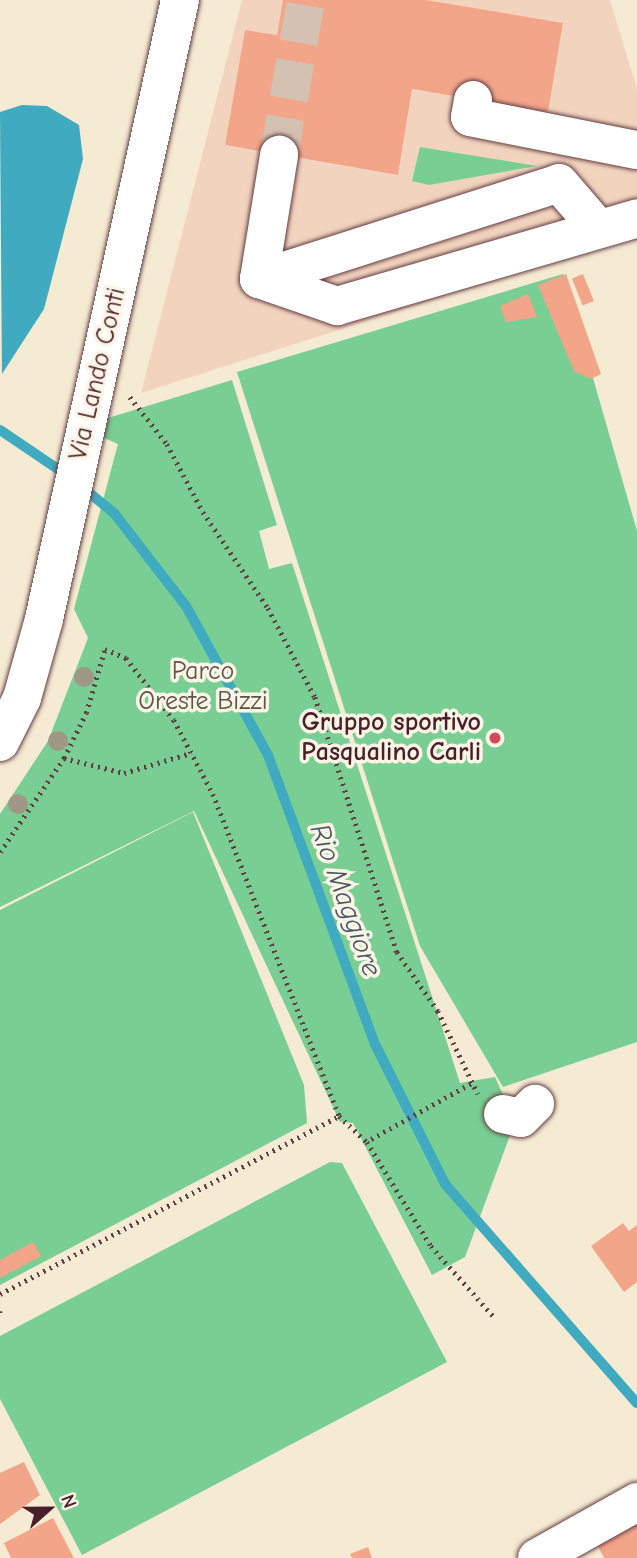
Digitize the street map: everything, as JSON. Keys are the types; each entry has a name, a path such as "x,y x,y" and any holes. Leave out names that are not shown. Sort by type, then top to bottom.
{"street":[{"name":"Via Lando Conti","path":"0,742 32,663 44,619 180,0"},
{"path":"491,109 637,150"},
{"path":"279,155 259,279 360,280 570,215 597,227 637,218"},
{"path":"537,1558 637,1502"}],"path":[{"path":"121,385 167,444 315,697 397,952 438,1012 471,1084 482,1101 529,1107"},
{"path":"0,852 64,758 86,713 105,649 126,658 149,684 191,752 340,1116 367,1142 432,1246 494,1317"},
{"path":"64,758 124,773 191,752"},
{"path":"367,1142 457,1095 471,1084"},
{"path":"0,1294 340,1116"}],"shaded area":[{"path":"242,0 283,0 277,35 245,30 225,145 398,175 412,89 548,112 563,24 426,0 610,0 637,89 637,235 141,393"}],"green space":[{"path":"420,147 537,166 429,185 412,181"},
{"name":"Gruppo sportivo Pasqualino Carli","path":"563,274 637,531 637,1042 503,1087 420,946 237,372"},
{"name":"Parco Oreste Bizzi","path":"232,380 277,525 259,531 269,569 292,563 460,1083 495,1077 515,1122 465,1257 432,1275 353,1123 340,1122 194,811 0,907 0,814 48,741 88,638 74,609 118,444 102,437 108,418"},
{"path":"193,812 304,1085 307,1123 0,1285 0,910"},
{"path":"330,1162 342,1163 447,1362 82,1555 0,1399 0,1336"}],"water":[{"path":"22,105 47,106 79,125 83,159 44,309 2,374 0,112"}],"building":[{"path":"283,0 426,0 563,23 548,112 412,89 398,175 225,145 245,30 277,35"},
{"path":"566,274 601,374 591,379 574,371 538,285"},
{"path":"583,274 594,301 583,305 572,278"},
{"path":"528,294 537,317 506,322 500,306"},
{"path":"623,1223 629,1231 637,1225 637,1282 624,1292 591,1246"},
{"path":"33,1242 41,1256 0,1278 0,1260"},
{"path":"24,1462 40,1495 0,1524 0,1473"},
{"path":"53,1518 74,1558 11,1558 4,1543"},
{"path":"637,1521 637,1558 604,1558 597,1544"},
{"path":"368,1547 372,1558 352,1558 350,1554"}],"waterway":[{"name":"Rio Maggiore","path":"0,430 68,476"},
{"name":"Rio Maggiore","path":"82,487 114,513 186,606 268,755 375,1044 445,1184 637,1403"}],"tunnel":[{"path":"279,155 306,0"}],"place":[{"name":"Gruppo sportivo Pasqualino Carli","path":"495,738"}]}
